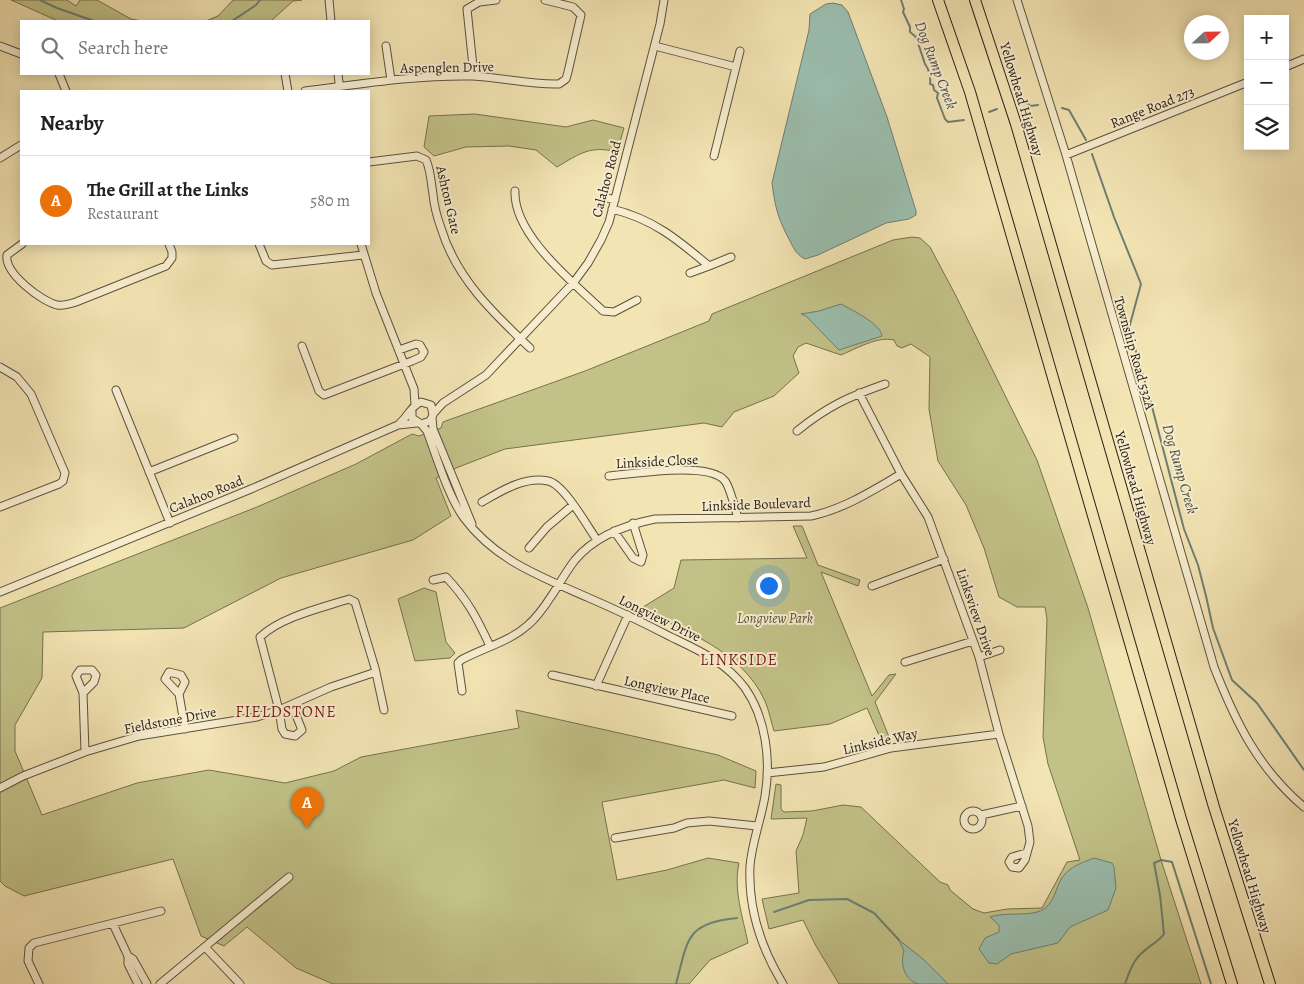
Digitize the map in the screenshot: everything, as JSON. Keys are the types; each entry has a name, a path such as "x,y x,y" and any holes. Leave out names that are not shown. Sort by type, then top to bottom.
{"highway":[{"path":"938,0 975,110 1181,819 1232,984"},
{"name":"Yellowhead Highway","path":"975,0 1016,124 1214,807 1270,984"}],"street":[{"path":"329,0 331,20"},
{"path":"474,76 466,9 479,2 496,0"},
{"name":"Aspenglen Drive","path":"322,90 391,80 474,76 560,84 566,79 581,15 573,7 545,0"},
{"name":"Calahoo Road","path":"433,416 443,403 486,375 574,282 588,264 601,240 615,200 655,46 664,0"},
{"name":"Township Road 532A","path":"1017,0 1066,155 1214,667 1232,712 1255,752 1272,775 1304,807"},
{"path":"0,46 20,54"},
{"path":"386,46 391,80"},
{"path":"655,46 736,67"},
{"path":"714,156 740,51"},
{"path":"1289,66 1304,60"},
{"path":"59,75 66,90"},
{"path":"286,75 288,90"},
{"path":"338,75 339,89"},
{"name":"Range Road 273","path":"1066,155 1244,84"},
{"path":"0,158 20,146"},
{"name":"Ashton Gate","path":"370,162 417,156 426,160 429,167 437,214 449,250 472,288 520,338"},
{"path":"514,191 514,202 533,239 546,256 603,312 614,312 637,300"},
{"path":"603,197 615,200"},
{"path":"612,209 643,218 673,236 709,266"},
{"path":"21,245 7,255 8,264 22,283 33,292 49,302 64,305 166,266 172,258 169,245"},
{"path":"259,245 266,261 272,266 364,255"},
{"path":"361,245 376,293 414,389 433,408 433,416 427,423 419,423 412,418 414,389"},
{"path":"690,273 731,258"},
{"path":"520,338 530,348"},
{"path":"302,346 319,391 324,395 420,357 424,352 420,345 416,344 398,350"},
{"path":"0,367 17,378 31,394 65,473 63,481 59,484 0,507"},
{"path":"797,431 826,409 859,393 886,384"},
{"path":"116,390 170,523"},
{"name":"Linksview Drive","path":"859,393 901,474 928,517 944,559 979,657 999,734 1022,806 1030,842 1026,853"},
{"path":"413,408 426,403 443,403"},
{"name":"Calahoo Road","path":"0,590 170,523 320,460 398,425 413,408"},
{"name":"Longview Drive","path":"433,416 433,428 474,529"},
{"name":"Calahoo Road","path":"398,425 419,423"},
{"name":"Longview Drive","path":"419,423 428,431 455,503 464,518 490,547 510,562 628,615 708,655 724,666 744,686 754,703 766,745 767,773 765,795 752,853 750,879 755,921 764,950 783,984"},
{"path":"149,472 234,438"},
{"name":"Linkside Close","path":"610,476 685,469 711,472 725,481 738,518"},
{"name":"Linkside Boulevard","path":"462,691 458,663 516,634 529,624 540,613 574,561 597,540 614,531 633,523 655,519 811,516 832,512 901,474"},
{"path":"482,502 507,488 531,481 549,481 560,488 597,540"},
{"path":"529,548 547,527 573,505"},
{"path":"614,531 633,558 641,562 643,555 633,523"},
{"path":"872,586 944,559"},
{"path":"433,580 446,577 459,591 475,613 490,646"},
{"path":"292,705 302,730 295,736 285,734 282,729 279,710 260,637 270,628 314,610 349,599 355,602 376,672 384,710"},
{"path":"596,686 628,615"},
{"path":"905,662 973,641"},
{"path":"979,657 1000,650"},
{"name":"Fieldstone Drive","path":"0,788 23,776 85,752 139,736 257,717 292,705 331,687 376,672"},
{"name":"Longview Place","path":"552,675 732,716"},
{"path":"84,693 85,752"},
{"path":"179,694 185,728"},
{"name":"Linkside Way","path":"767,773 824,767 891,748 999,734"},
{"path":"981,815 1022,806"},
{"path":"615,838 674,828 687,823 709,821 757,826"},
{"path":"160,984 289,877"},
{"path":"39,984 28,961 29,948 34,943 161,911"},
{"path":"113,924 128,956 128,964 138,984"},
{"path":"205,947 240,984"},
{"path":"128,956 134,959 147,984"}],"green space":[{"path":"11,0 67,0 76,6 80,0 97,0 131,19 136,20 56,20"},
{"path":"233,0 302,0 293,1 272,20 208,20 218,16"},
{"path":"475,114 566,127 593,120 624,128 617,152 592,150 557,167 536,150 509,146 466,147 434,156 424,147 429,116"},
{"path":"912,237 920,238 930,247 1037,460 1088,608 1161,860 1201,984 839,984 803,920 769,929 762,899 799,893 796,851 803,835 807,818 771,819 776,784 781,785 781,809 784,812 812,811 843,805 861,807 940,882 948,885 950,890 973,909 984,913 1007,909 1042,908 1067,862 1080,860 1048,764 1043,737 1047,619 1045,607 1017,607 999,597 984,548 966,505 938,461 929,409 930,357 911,344 902,348 897,346 894,340 887,339 867,344 841,355 806,343 798,347 793,356 799,373 774,396 734,412 722,427 704,423 505,449 456,468 436,478 451,516 413,540 281,578 184,628 43,632 42,678 15,725 15,751 42,815 137,783 209,770 285,783 334,771 361,757 519,728 516,710 718,755 756,771 755,788 724,780 602,802 617,880 667,870 708,858 739,863 737,873 738,893 748,943 710,960 689,984 333,984 296,968 247,927 224,946 201,936 173,859 24,896 5,886 0,881 0,608 257,507 356,464 412,434 419,436 441,428 443,422 585,371 709,321 712,314 893,240"},
{"name":"Longview Park","path":"793,526 802,526 818,565 860,580 858,586 821,572 872,696 889,675 896,674 875,702 889,737 881,740 867,708 830,724 774,731 765,701 755,684 728,656 694,635 640,609 674,588 681,560 807,558"},
{"path":"424,588 436,592 446,642 455,653 450,658 415,661 398,599"}],"shaded area":[{"path":"826,4 842,5 848,12 887,117 916,215 909,219 886,223 818,255 805,259 796,251 783,226 776,206 772,183 809,30 810,14"},
{"path":"841,304 871,322 877,327 882,336 839,350 806,316 801,314"},
{"path":"1094,858 1112,863 1114,867 1116,888 1108,910 1070,927 1058,943 1011,954 997,964 989,963 979,949 985,938 999,932 999,925 990,917 1031,913 1043,909 1052,900 1059,883 1069,870"},
{"path":"899,940 923,959 948,984 919,984 910,979 904,971 904,951"}],"waterway":[{"name":"Dog Rump Creek","path":"40,0 91,20"},
{"name":"Dog Rump Creek","path":"234,20 256,5 260,0"},
{"name":"Dog Rump Creek","path":"901,0 910,32 916,37 929,71 930,84 933,85 934,90 938,93 937,98 945,119 948,122 964,120"},
{"name":"Dog Rump Creek","path":"1025,100 1030,106 1038,105"},
{"name":"Dog Rump Creek","path":"1062,108 1069,110 1086,140"},
{"name":"Dog Rump Creek","path":"989,112 997,109"},
{"name":"Dog Rump Creek","path":"1092,154 1114,217 1141,284 1129,328 1150,399 1184,529 1198,565 1213,628 1232,680 1257,703 1304,770"},
{"path":"1125,984 1132,967 1140,955 1164,934 1154,863 1161,860 1172,862 1211,984"},
{"path":"774,912 809,900 847,899 874,913 899,940"},
{"path":"676,984 687,945 698,929 720,920 737,918"}],"place":[{"name":"The Grill at the Links","path":"307,828"}],"district":[{"name":"LINKSIDE","path":"739,659"},
{"name":"FIELDSTONE","path":"286,711"}]}
